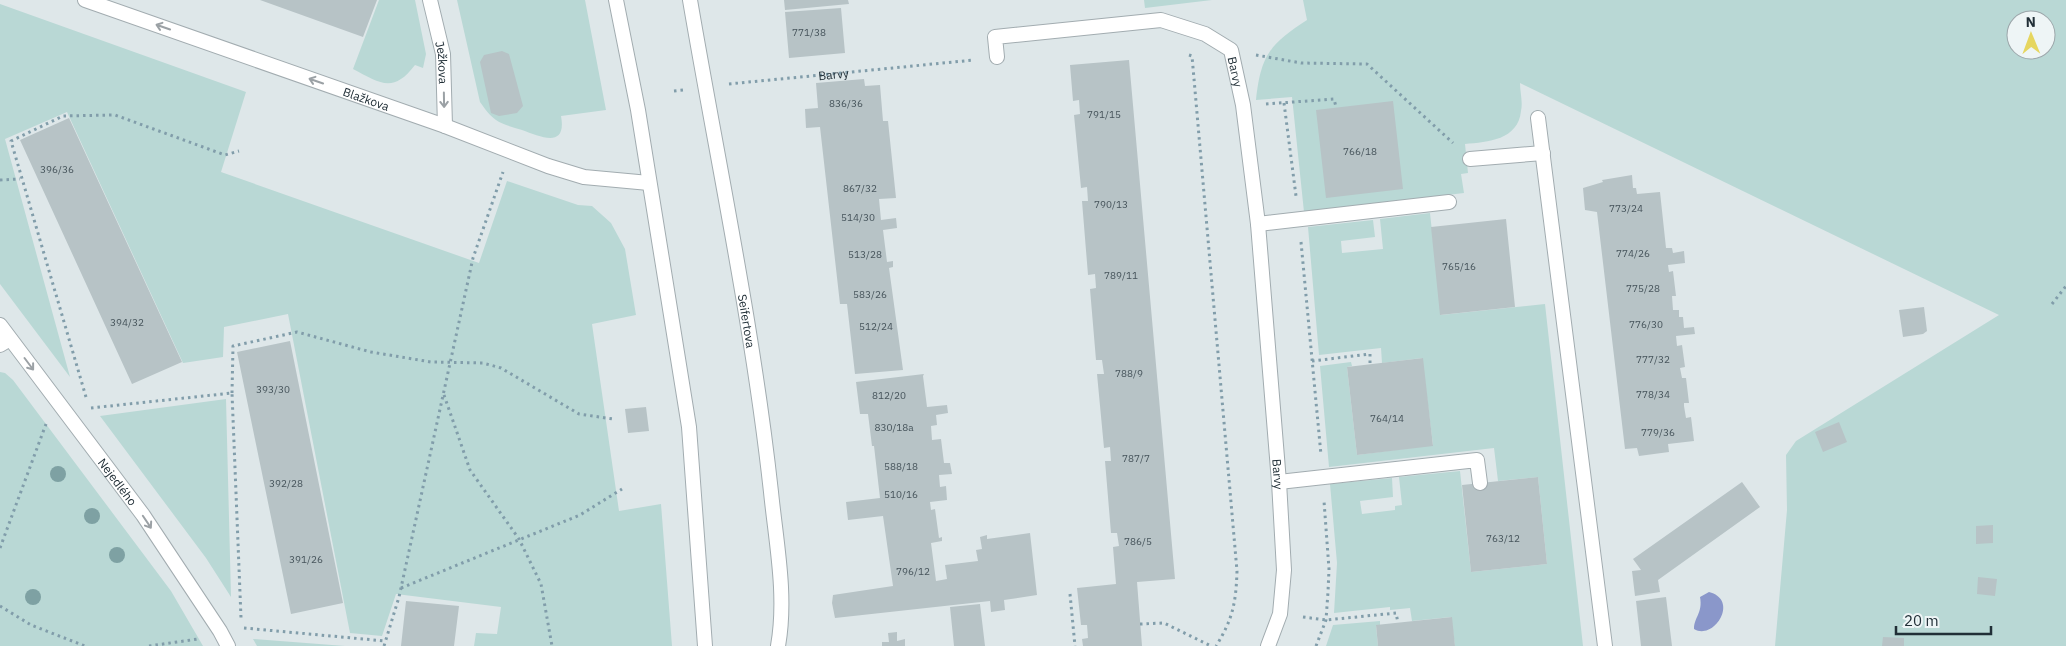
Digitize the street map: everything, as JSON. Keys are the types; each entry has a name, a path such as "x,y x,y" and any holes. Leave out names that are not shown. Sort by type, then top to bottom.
{"street":[{"name":"Blažkova","path":"85,0 445,126 518,155 584,177 648,183"},
{"name":"Ježkova","path":"430,0 443,54 445,126"},
{"path":"616,0 638,110 648,183 689,428 705,646"},
{"name":"Seifertova","path":"690,0 742,291 768,462 782,597 778,646"},
{"name":"Barvy","path":"997,57 995,37 1161,20 1205,34 1231,50 1243,105 1258,224 1279,482 1284,570 1280,614 1268,646"},
{"path":"1538,118 1605,646"},
{"path":"1470,159 1542,152"},
{"path":"1258,224 1449,202"},
{"name":"Nejedlého","path":"0,325 5,342 143,515 228,646"},
{"path":"1279,482 1477,460 1480,483"}],"path":[{"path":"1231,50 1301,63 1367,64 1470,159"},
{"path":"1183,52 1192,56 1237,571 1236,596 1228,627 1216,646"},
{"name":"Barvy","path":"705,87 997,57"},
{"path":"1243,105 1334,99 1336,108"},
{"path":"1284,103 1299,219 1323,477 1329,568 1326,620 1316,646"},
{"path":"86,398 20,178 11,141 63,116 115,115 225,155 240,152"},
{"path":"384,646 401,588 473,258 502,175"},
{"path":"0,180 20,178"},
{"path":"2052,304 2066,286"},
{"path":"241,620 232,393 233,346 297,332 371,352 431,362 483,363 501,368 579,414 613,419"},
{"path":"1312,361 1370,354 1370,364"},
{"path":"89,408 232,393"},
{"path":"444,394 470,470 519,539 541,584 552,646"},
{"path":"0,548 47,421"},
{"path":"401,588 580,515 622,489"},
{"path":"1070,594 1075,646"},
{"path":"0,606 31,625 85,646"},
{"path":"1280,614 1326,620 1396,613 1398,623"},
{"path":"1140,624 1164,623 1210,646"},
{"path":"244,628 386,641"},
{"path":"149,646 203,638"}],"green space":[{"path":"379,0 415,0 426,54 423,68 415,65 400,80 393,83 379,82 353,69"},
{"path":"457,0 585,0 606,110 561,116 562,126 560,133 556,137 551,138 505,125 496,120 480,102"},
{"path":"1144,0 1212,0 1145,8"},
{"path":"1303,0 2066,0 2066,646 1775,646 1787,510 1786,455 1796,441 1999,315 1520,83 1522,108 1519,121 1514,128 1500,138 1465,144 1468,173 1461,174 1464,193 1304,212 1292,97 1256,100 1265,61 1276,44 1294,28 1307,20"},
{"path":"0,4 246,92 221,172 479,263 507,181 578,205 592,206 611,223 625,249 636,315 592,324 619,511 661,504 672,646 474,646 476,633 497,634 501,607 396,594 382,636 350,633 288,314 224,327 223,357 183,363 67,112 5,139 70,377 0,284"},
{"path":"1430,213 1441,315 1545,304 1583,646 1455,646 1451,617 1412,621 1410,608 1390,610 1390,607 1334,613 1337,563 1330,484 1392,478 1393,497 1360,501 1362,514 1395,510 1395,506 1402,505 1399,477 1460,471 1471,572 1547,564 1538,477 1498,481 1494,448 1329,467 1320,366 1351,362 1352,366 1347,367 1357,455 1433,445 1422,358 1382,363 1381,348 1319,355 1308,227 1373,220 1375,237 1341,241 1342,253 1383,249 1380,219"},
{"path":"0,372 5,373 13,380 171,591 203,646 0,646"},
{"path":"226,399 231,597 206,558 100,416"},
{"path":"1380,621 1380,625 1376,626 1378,646 1326,646 1333,625"},
{"path":"253,639 345,646 257,646"}],"water":[{"path":"1709,592 1718,596 1723,603 1721,618 1716,625 1709,629 1702,631 1694,629 1701,602 1700,597"}],"building":[{"path":"260,0 377,0 363,37"},
{"path":"784,0 848,0 849,4 785,10"},
{"path":"841,8 845,53 789,58 785,12"},
{"path":"502,51 509,54 523,106 517,113 499,116 491,113 480,62 484,55"},
{"path":"1129,60 1175,579 1137,582 1142,646 1083,646 1082,639 1088,638 1087,625 1081,625 1077,588 1116,584 1113,547 1119,546 1117,533 1111,533 1105,461 1111,461 1110,447 1104,448 1097,374 1104,374 1102,360 1096,360 1090,289 1096,288 1095,274 1088,275 1082,201 1088,201 1087,187 1081,188 1074,115 1080,114 1079,100 1073,101 1070,65"},
{"path":"864,79 865,86 880,85 883,121 888,121 896,198 879,199 881,220 896,218 897,228 883,230 887,262 893,261 893,267 889,268 903,370 855,374 847,304 840,304 820,127 806,128 805,109 818,108 816,83"},
{"path":"1393,101 1403,189 1326,198 1316,110"},
{"path":"69,118 182,362 132,384 20,140"},
{"path":"1632,175 1633,188 1636,188 1637,194 1660,192 1666,248 1672,248 1673,253 1684,251 1685,263 1668,265 1669,272 1673,271 1676,296 1672,296 1673,310 1679,310 1679,317 1683,317 1684,328 1694,327 1695,334 1676,336 1677,346 1682,345 1685,367 1680,368 1682,378 1686,378 1689,403 1684,403 1684,406 1686,418 1691,417 1694,441 1668,444 1669,452 1639,456 1637,448 1625,449 1597,212 1585,210 1583,188 1603,182 1602,180"},
{"path":"1506,219 1515,307 1440,315 1431,227"},
{"path":"1924,307 1927,331 1923,334 1903,337 1899,310"},
{"path":"290,341 343,603 291,614 237,352"},
{"path":"1423,358 1433,446 1357,455 1347,367"},
{"path":"924,374 927,407 947,405 948,413 936,415 937,425 931,426 932,440 941,439 944,463 950,463 952,474 939,475 940,487 946,486 947,500 930,502 931,510 935,509 939,538 942,537 942,541 931,543 936,581 947,579 945,565 978,561 976,550 982,549 980,537 987,535 987,539 1030,533 1037,595 1004,600 1005,610 991,612 990,601 835,618 832,603 833,595 893,586 883,516 848,520 846,502 880,498 868,414 860,414 856,382"},
{"path":"646,407 649,431 628,433 625,409"},
{"path":"1839,422 1847,442 1823,452 1815,432"},
{"path":"1538,477 1547,564 1471,572 1462,485"},
{"path":"1742,482 1760,507 1658,580 1660,592 1635,596 1632,571 1641,570 1633,559"},
{"path":"1993,525 1993,543 1976,544 1976,526"},
{"path":"1978,577 1997,579 1995,596 1977,594"},
{"path":"1666,597 1672,646 1641,646 1636,601"},
{"path":"406,601 459,606 454,646 401,646"},
{"path":"980,604 985,646 954,646 950,607"},
{"path":"1452,617 1455,646 1378,646 1376,625"},
{"path":"897,632 897,641 905,639 905,646 882,646 882,642 889,642 888,633"},
{"path":"1883,637 1904,638 1904,646 1882,646"}]}
